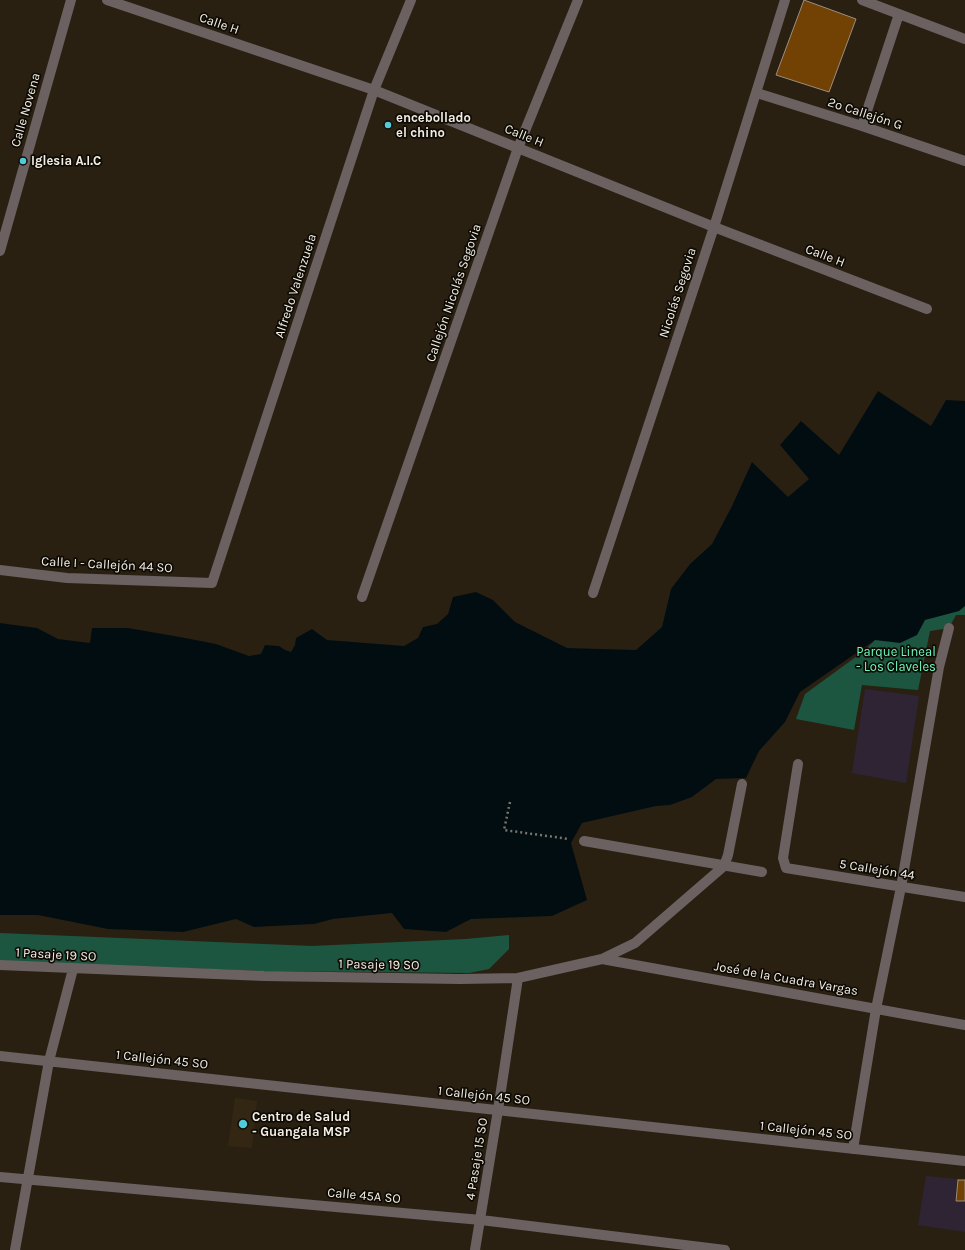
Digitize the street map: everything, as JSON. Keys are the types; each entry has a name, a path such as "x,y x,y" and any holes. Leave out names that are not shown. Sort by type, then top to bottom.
{"street":[{"name":"Calle Novena","path":"0,251 71,0"},
{"name":"Calle H","path":"107,0 374,90 714,227 927,309"},
{"name":"Alfredo Valenzuela","path":"212,583 374,90 410,0"},
{"name":"Callejón Nicolás Segovia","path":"362,597 518,148 578,0"},
{"name":"Nicolás Segovia","path":"593,593 714,227 785,0"},
{"path":"862,0 965,39"},
{"path":"862,126 899,14"},
{"name":"2º Callejón G","path":"757,93 862,126 965,161"},
{"name":"Calle I - Callejón 44 SO","path":"0,570 67,578 212,583"},
{"path":"853,1150 876,1009 901,887 939,668 949,628"},
{"name":"5 Callejón 44","path":"798,764 783,858 786,868 965,897"},
{"path":"724,866 728,855 742,784"},
{"path":"584,841 762,872"},
{"name":"1 Pasaje 19 SO","path":"0,965 264,976 460,979 518,978 602,959 635,943 724,866"},
{"name":"José de la Cuadra Vargas","path":"602,959 965,1025"},
{"path":"15,1250 49,1061 73,969"},
{"name":"4 Pasaje 15 SO","path":"475,1250 518,978"},
{"name":"1 Callejón 45 SO","path":"0,1056 965,1161"},
{"name":"Calle 45A SO","path":"0,1177 480,1220 725,1250"}],"path":[{"path":"510,802 504,830 584,841"}],"shaded area":[{"path":"878,391 931,426 946,400 965,401 965,606 959,611 925,620 917,635 900,643 875,640 800,692 785,722 759,751 746,778 716,779 692,797 670,805 656,806 582,823 571,843 587,900 552,916 471,919 446,932 404,929 392,913 333,919 314,924 254,927 236,919 183,932 108,929 38,915 0,915 0,623 37,628 58,639 90,643 92,628 128,628 216,644 249,656 261,654 265,645 279,646 291,652 295,645 296,638 312,629 327,640 404,646 418,638 423,627 437,624 448,614 453,597 476,592 493,600 515,622 567,648 636,650 662,627 671,589 690,564 712,544 732,506 752,462 788,497 809,479 780,445 801,421 839,455"},
{"path":"865,689 919,696 906,783 852,773"},
{"name":"Centro de Salud - Guangala MSP","path":"235,1098 257,1101 252,1148 228,1146"},
{"path":"926,1176 957,1179 955,1201 965,1202 965,1232 918,1225"}],"green space":[{"name":"Parque Lineal - Los Claveles","path":"965,574 965,615 956,615 949,628 930,631 918,690 862,685 854,730 796,719 805,694 864,651 886,629"},
{"path":"0,933 312,946 466,939 509,935 509,949 489,969 469,973 262,971 0,961"}],"building":[{"path":"804,0 856,19 829,92 776,75"},
{"path":"958,1180 965,1180 965,1201 956,1201"}],"place":[{"name":"encebollado el chino","path":"388,125"},
{"name":"Iglesia A.I.C","path":"23,161"},
{"name":"Centro de Salud - Guangala MSP","path":"243,1124"}]}
